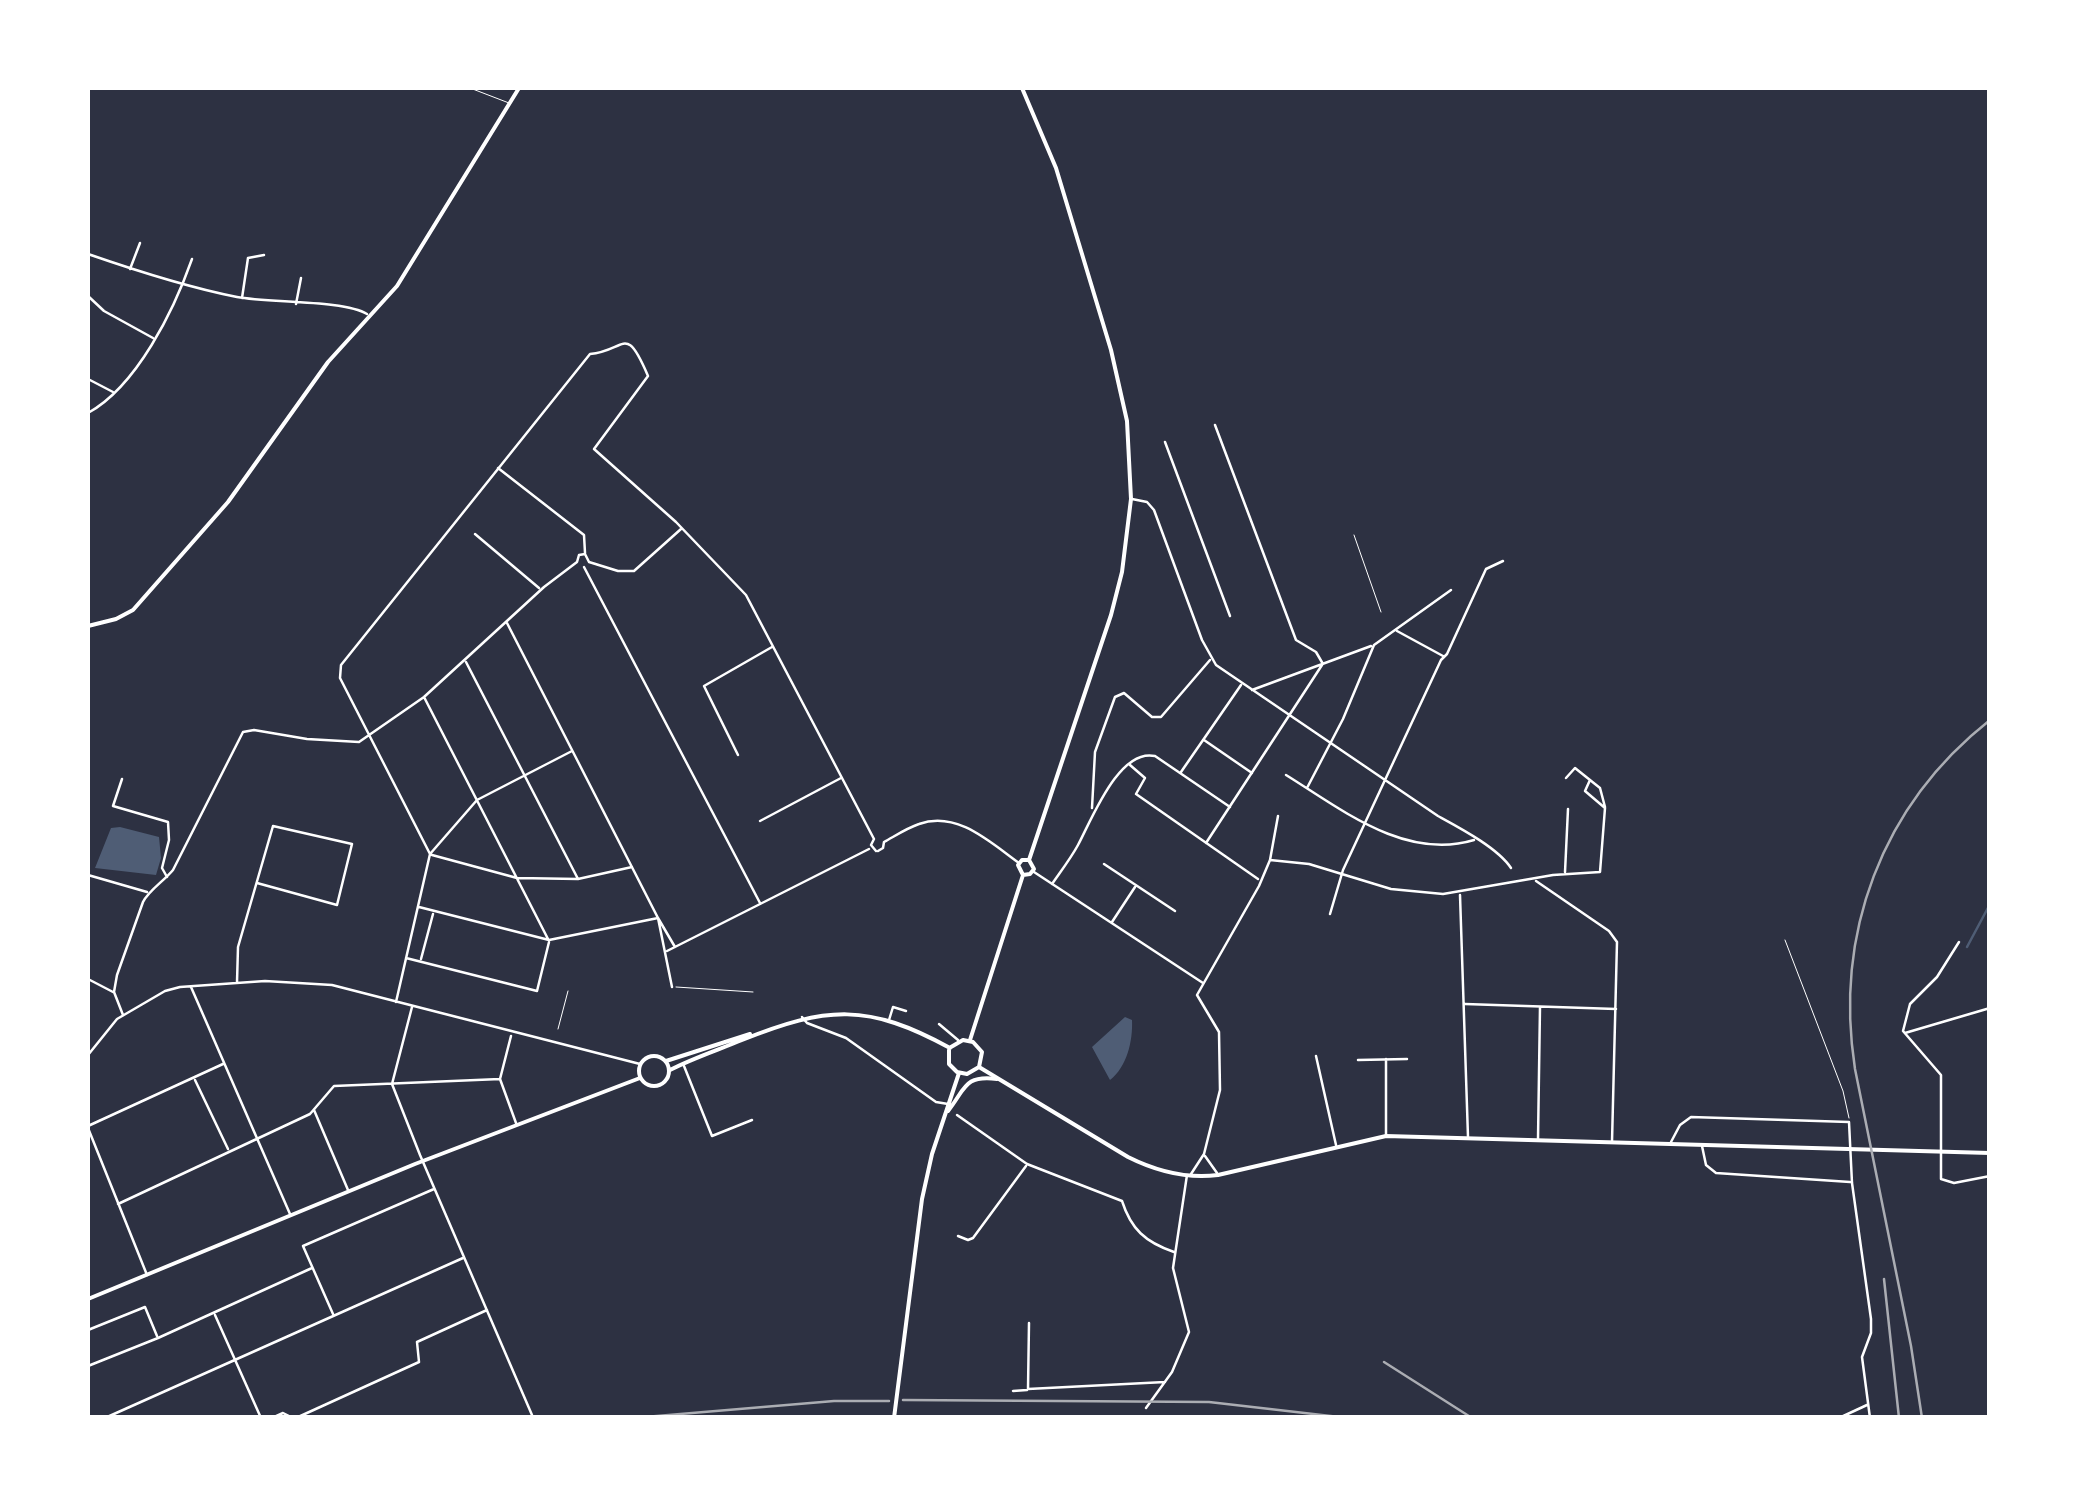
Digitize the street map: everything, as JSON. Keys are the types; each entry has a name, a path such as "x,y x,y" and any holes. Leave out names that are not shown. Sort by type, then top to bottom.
{"main road":[{"path":"88,626 124,616 228,502 304,392 397,286 519,88"},
{"path":"1022,88 1056,168 1114,362 1126,421 1131,499 1122,572 1029,860"},
{"path":"1023,875 1018,870 1019,863 1029,860"},
{"path":"1023,875 1033,871 1029,860"},
{"path":"970,1040 1023,875"},
{"path":"640,1078 640,1064 651,1056 666,1061 802,1018 841,1014 889,1020 950,1048"},
{"path":"670,1070 759,1032"},
{"path":"960,1040 970,1040 982,1052 979,1067 972,1073 959,1073 950,1064 950,1048 960,1040"},
{"path":"640,1078 651,1086 660,1086 670,1070 666,1061"},
{"path":"979,1067 1128,1157 1188,1176 1218,1174 1386,1136 1990,1154"},
{"path":"894,1418 922,1199 959,1073"},
{"path":"88,1299 422,1161 640,1078"},
{"path":"945,1114 973,1079 1000,1079"}],"street":[{"path":"130,269 140,243"},
{"path":"88,254 183,285 242,298 349,306 369,316"},
{"path":"242,298 248,258 264,254"},
{"path":"88,413 113,392 155,338 192,259"},
{"path":"296,304 301,278"},
{"path":"88,296 104,311 155,338"},
{"path":"632,867 578,879 517,878 430,854 340,678 342,665 590,354 606,353 617,342 635,350 648,376 594,449 682,528 746,595 874,839 872,848"},
{"path":"88,379 113,392"},
{"path":"1216,425 1296,640 1316,652 1322,664"},
{"path":"1165,442 1230,616"},
{"path":"498,468 584,535 589,562 618,571 634,571 682,528"},
{"path":"1131,499 1147,502 1154,510 1210,660 1506,860 1512,868"},
{"path":"476,534 541,590"},
{"path":"123,1015 114,992 117,975 148,892 167,877 243,732 254,730 350,743 369,735 424,697 585,554"},
{"path":"577,562 584,567 760,903"},
{"path":"584,567 589,562"},
{"path":"1330,914 1342,874 1384,779 1486,569 1502,562"},
{"path":"1251,690 1374,645 1451,590"},
{"path":"507,622 675,947"},
{"path":"1396,630 1444,657"},
{"path":"1307,788 1331,744 1374,645"},
{"path":"738,754 704,686 774,646"},
{"path":"465,660 578,879"},
{"path":"1092,810 1096,752 1117,694 1124,693 1152,716 1161,717 1210,660"},
{"path":"1206,843 1322,664"},
{"path":"1180,774 1242,685"},
{"path":"406,958 537,991 548,940 424,697"},
{"path":"1204,740 1253,774"},
{"path":"396,1002 430,854 477,800 573,750"},
{"path":"1052,884 1076,848 1092,810 1124,768 1150,754 1230,807"},
{"path":"1130,764 1145,778 1136,794 1259,880"},
{"path":"1270,860 1308,864 1410,892 1460,894 1600,872 1605,808 1600,788 1576,768 1566,778"},
{"path":"1286,775 1387,835 1426,844 1476,840"},
{"path":"760,821 842,778"},
{"path":"122,779 113,806 168,822 169,840 162,868 167,877"},
{"path":"1590,780 1585,791 1605,808"},
{"path":"1565,875 1568,809"},
{"path":"1146,1408 1165,1382 1188,1332 1173,1268 1174,1252 1188,1176 1204,1154 1217,1110 1218,1026 1197,995 1259,886 1270,860 1278,816"},
{"path":"665,952 872,848 881,850 884,842 920,823 951,822 972,830 1019,863"},
{"path":"237,982 237,950 273,826 352,844 340,906 257,882"},
{"path":"874,839 884,842"},
{"path":"1104,864 1175,911"},
{"path":"1033,871 1204,983"},
{"path":"88,875 148,892"},
{"path":"1535,880 1615,938 1619,950 1612,1144"},
{"path":"1111,923 1136,885"},
{"path":"1460,894 1468,1138"},
{"path":"418,907 548,940 658,918"},
{"path":"421,961 434,912"},
{"path":"658,918 672,987"},
{"path":"1959,942 1937,977 1910,1004 1902,1028 1941,1075 1938,1174 1945,1182 1990,1176"},
{"path":"88,978 114,992"},
{"path":"88,1054 123,1015 156,995 191,986 237,982 332,985 640,1064"},
{"path":"191,986 290,1215"},
{"path":"1464,1004 1616,1009"},
{"path":"412,1007 392,1084 532,1415"},
{"path":"889,1020 893,1007 906,1011"},
{"path":"1538,1140 1540,1007"},
{"path":"1904,1034 1990,1008"},
{"path":"802,1018 834,1032 936,1102 948,1104"},
{"path":"939,1024 960,1040"},
{"path":"512,1033 500,1079 517,1124"},
{"path":"1316,1056 1336,1145"},
{"path":"1386,1059 1386,1136"},
{"path":"1358,1060 1408,1059"},
{"path":"146,1275 88,1127 225,1063"},
{"path":"684,1063 712,1136 752,1120"},
{"path":"194,1077 229,1151"},
{"path":"118,1204 314,1110 334,1086 500,1079"},
{"path":"314,1110 348,1192"},
{"path":"957,1115 1027,1164 1122,1201 1137,1233 1174,1252"},
{"path":"1670,1144 1683,1122 1695,1117 1849,1122 1852,1183 1871,1319 1862,1357 1870,1418"},
{"path":"1702,1145 1706,1165 1716,1173 1852,1183"},
{"path":"1204,1154 1218,1174"},
{"path":"958,1236 974,1238 1027,1164"},
{"path":"334,1316 303,1246 434,1189"},
{"path":"105,1418 464,1257"},
{"path":"88,1366 312,1268"},
{"path":"88,1330 145,1307 158,1338"},
{"path":"272,1418 284,1413 294,1418 418,1362 417,1342 488,1310"},
{"path":"214,1313 261,1418"},
{"path":"1028,1390 1029,1323"},
{"path":"1013,1390 1165,1382"},
{"path":"1839,1418 1868,1404"}],"lane":[{"path":"470,88 510,103"},
{"path":"1354,535 1381,612"},
{"path":"1785,940 1843,1091 1849,1122"},
{"path":"672,987 753,992"},
{"path":"558,1030 568,991"}],"water":[{"path":"111,828 159,837 161,858 156,875 95,868"},
{"path":"1125,1017 1132,1020 1130,1045 1121,1068 1110,1080 1092,1047"}],"waterway":[{"path":"1967,947 1990,904"},
{"path":"998,1418 1055,1418"}],"railway":[{"path":"1922,1418 1855,1069 1850,1019 1852,970 1860,922 1874,876 1894,833 1920,792 1952,754 1990,720"},
{"path":"1884,1279 1899,1418"},
{"path":"1384,1362 1472,1418"},
{"path":"903,1400 1209,1402 1348,1418"},
{"path":"633,1418 834,1401 889,1401"}]}
